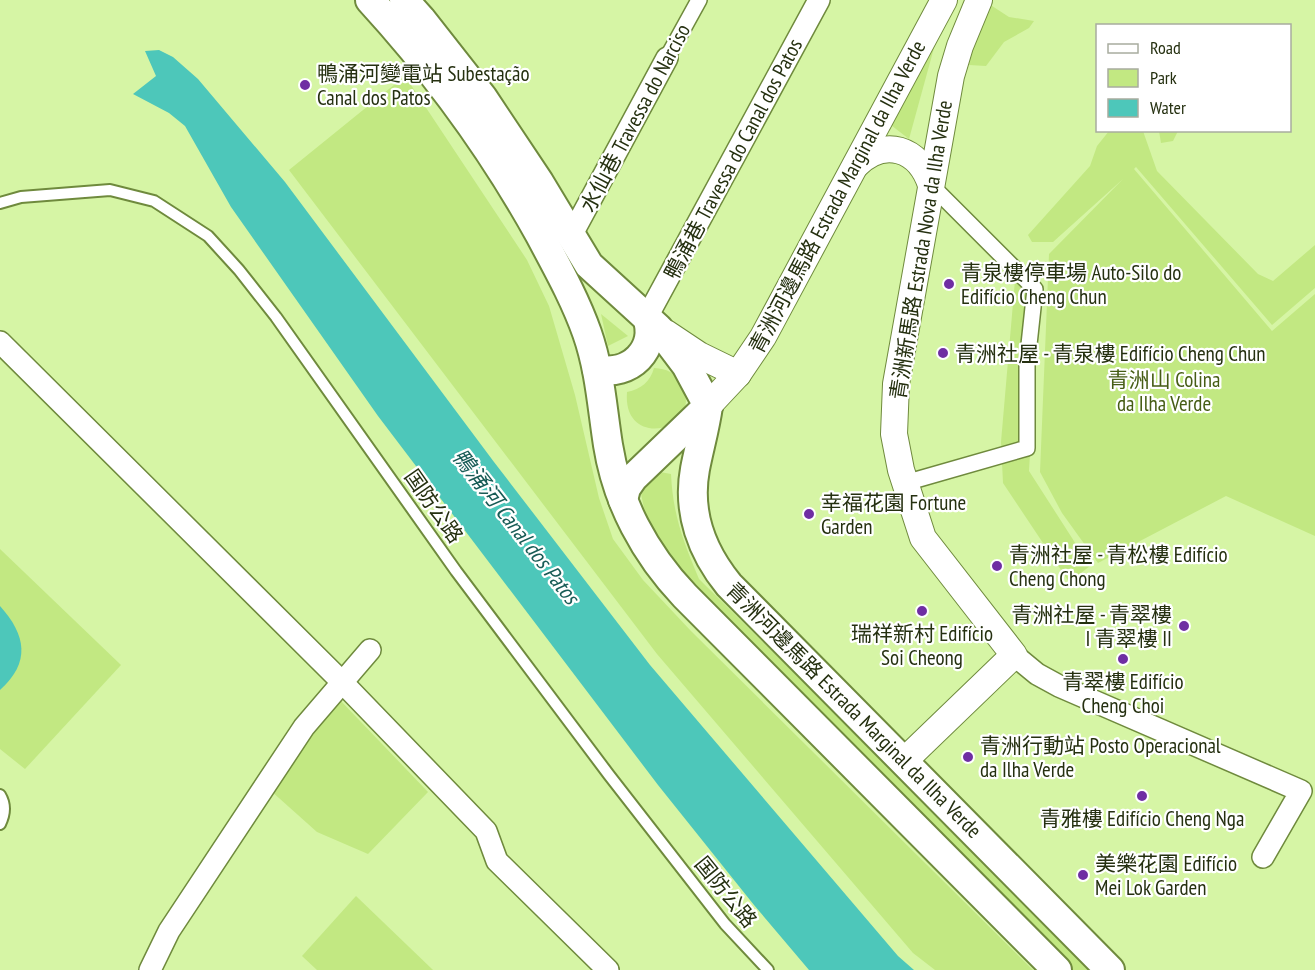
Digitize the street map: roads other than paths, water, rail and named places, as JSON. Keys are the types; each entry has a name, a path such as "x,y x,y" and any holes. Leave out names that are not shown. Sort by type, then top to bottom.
{"main road":[{"name":"青洲河邊馬路 Estrada Marginal da Ilha Verde","path":"370,0 403,36 464,113 518,195 565,282 586,331 597,369 608,447 623,500 640,538 668,579 1057,970"},
{"path":"404,0 483,98 589,265 653,322 686,365 708,406 638,473 626,488 623,500"},
{"path":"597,369 616,371 639,359 646,349 653,322"},
{"name":"青洲河邊馬路 Estrada Marginal da Ilha Verde","path":"708,406 694,480 693,502 704,547 715,567 729,585 1110,970"},
{"path":"638,473 655,465 667,464 685,471 694,480"}],"street":[{"name":"水仙巷 Travessa do Narciso","path":"571,236 699,0"},
{"name":"鴨涌巷 Travessa do Canal dos Patos","path":"653,322 819,0"},
{"name":"青洲河邊馬路 Estrada Marginal da Ilha Verde","path":"653,322 699,356 738,374 764,337 944,0"},
{"name":"青洲新馬路 Estrada Nova da Ilha Verde","path":"979,0 960,46 951,76 896,384 894,434 905,483 923,538 1014,655 1037,674 1059,686 1301,791 1263,857"},
{"path":"855,165 865,156 878,150 892,149 906,152 918,160 926,171 931,185 1035,289 1027,363 1027,448 905,483"},
{"path":"0,342 342,682 486,831 497,861 608,970"},
{"path":"708,406 738,374"},
{"path":"150,970 169,931 304,728 370,650"},
{"path":"904,761 1014,655"}],"lane":[{"name":"国防公路","path":"0,203 21,197 110,190 154,201 208,236 276,316 456,571 609,774 725,924 768,970"},
{"path":"0,795 4,801 5,812 0,824"}],"water":[{"name":"鴨涌河 Canal dos Patos","path":"159,50 173,57 198,79 285,182 494,462 650,665 898,956 914,970 809,970 754,905 658,785 378,416 231,207 185,126 169,113 133,94 156,76 145,51"},
{"path":"0,606 15,627 21,648 17,669 0,690"}],"place":[{"name":"鴨涌河變電站 Subestação Canal dos Patos","path":"305,85"},
{"name":"青泉樓停車場 Auto-Silo do Edifício Cheng Chun","path":"949,284"},
{"name":"青洲社屋 - 青泉樓 Edifício Cheng Chun","path":"943,353"},
{"name":"幸福花園 Fortune Garden","path":"809,514"},
{"name":"青洲社屋 - 青松樓 Edifício Cheng Chong","path":"997,566"},
{"name":"瑞祥新村 Edifício Soi Cheong","path":"922,611"},
{"name":"青洲社屋 - 青翠樓 I 青翠樓 II","path":"1184,626"},
{"name":"青翠樓 Edifício Cheng Choi","path":"1123,659"},
{"name":"青洲行動站 Posto Operacional da Ilha Verde","path":"968,757"},
{"name":"青雅樓 Edifício Cheng Nga","path":"1142,796"},
{"name":"美樂花園 Edifício Mei Lok Garden","path":"1083,875"}],"park label":[{"name":"青洲山 Colina da Ilha Verde","path":"1164,391"}]}
